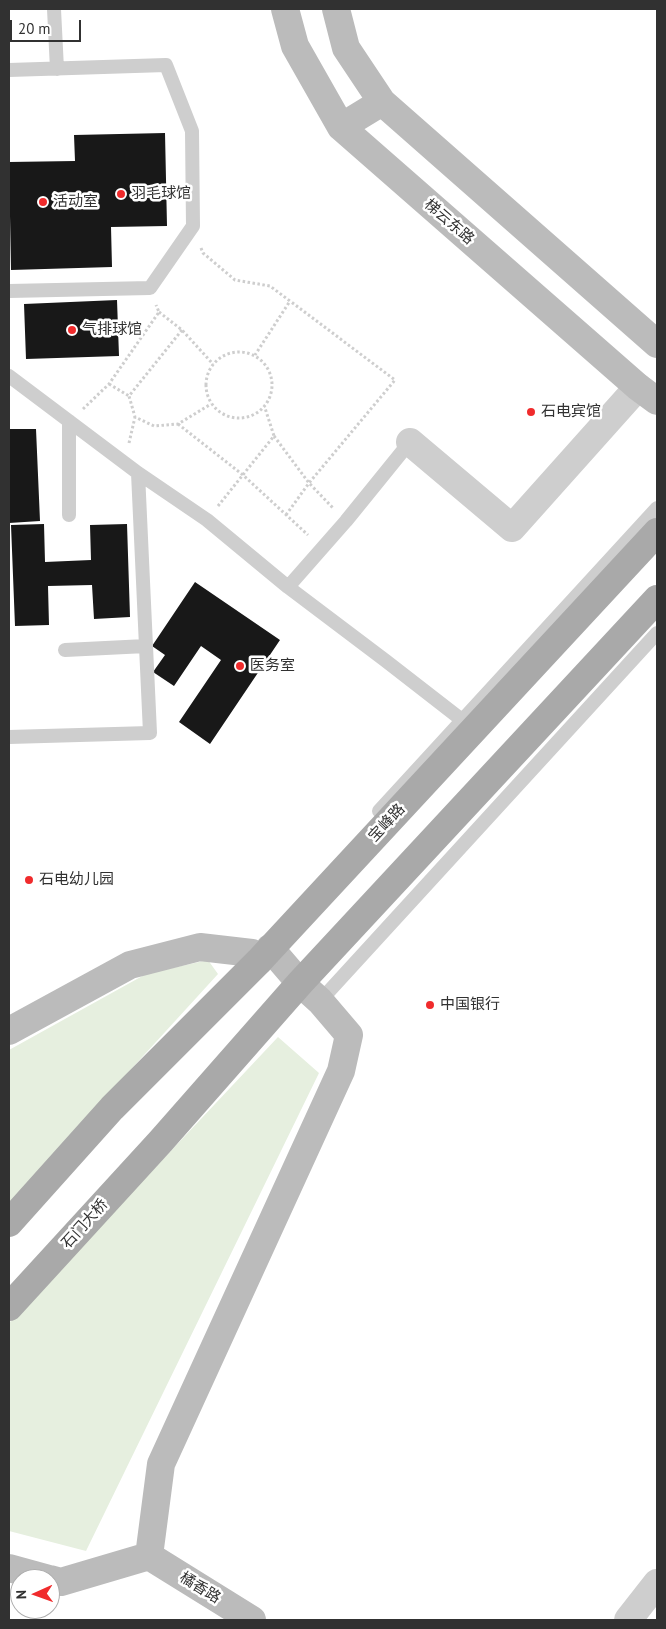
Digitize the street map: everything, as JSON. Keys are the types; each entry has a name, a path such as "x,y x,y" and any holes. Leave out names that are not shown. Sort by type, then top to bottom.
{"main road":[{"name":"宝峰路","path":"9,1223 112,1108 260,954 657,532"},
{"path":"310,992 657,599"},
{"name":"石门大桥","path":"9,1308 161,1141 310,992"}],"street":[{"name":"梯云东路","path":"285,9 295,46 341,127 652,398"},
{"path":"336,9 346,48 382,102 657,344"},
{"path":"341,127 382,102"},
{"path":"410,442 512,528 652,398"},
{"path":"9,1031 130,965 200,947 260,954 310,992 349,1035 341,1071 161,1464 149,1556 60,1582"},
{"name":"橘香路","path":"149,1556 252,1620"},
{"path":"628,1620 657,1583"}],"lane":[{"path":"54,9 57,69"},
{"path":"9,70 166,65 192,131 193,226 150,288 9,291"},
{"path":"9,376 120,460 206,520 288,587 462,720"},
{"path":"69,422 69,516"},
{"path":"288,587 346,521 410,442"},
{"path":"9,736 150,733 138,473"},
{"path":"260,954 462,720 657,508"},
{"path":"310,992 657,633"},
{"path":"65,650 146,646"}],"path":[{"path":"193,226 203,253 235,280 270,286 395,380 309,483 286,515"},
{"path":"150,288 159,312 182,330 213,364"},
{"path":"255,355 290,301"},
{"path":"69,422 109,384 159,312"},
{"path":"128,396 182,330"},
{"path":"240,351 255,355 269,369 272,382 273,389 265,408 248,418 227,417 211,404 206,391 207,377 213,364 225,354 240,351"},
{"path":"109,384 128,396 135,417 127,452 120,460"},
{"path":"135,417 154,426 178,424 211,404"},
{"path":"265,408 274,436 309,483 346,521"},
{"path":"178,424 243,475 322,547"},
{"path":"206,520 274,436"}],"green space":[{"path":"208,960 218,974 9,1203 9,1050 146,974"},
{"path":"278,1037 319,1073 86,1551 9,1531 9,1323"}],"building":[{"path":"165,133 167,226 111,227 112,267 11,270 9,162 75,161 74,135"},
{"name":"气排球馆","path":"117,300 119,356 26,359 24,304"},
{"path":"9,429 36,429 40,521 9,523"},
{"path":"44,524 45,562 91,560 90,525 127,524 130,617 94,619 92,585 48,586 49,625 15,626 11,525"},
{"name":"医务室","path":"195,582 280,640 210,744 179,722 221,660 201,646 174,686 153,672 165,655 152,646"}],"place":[{"name":"羽毛球馆","path":"121,194"},
{"name":"活动室","path":"43,202"},
{"name":"气排球馆","path":"72,330"},
{"name":"石电宾馆","path":"531,412"},
{"name":"医务室","path":"240,666"},
{"name":"石电幼儿园","path":"29,880"},
{"name":"中国银行","path":"430,1005"}]}
